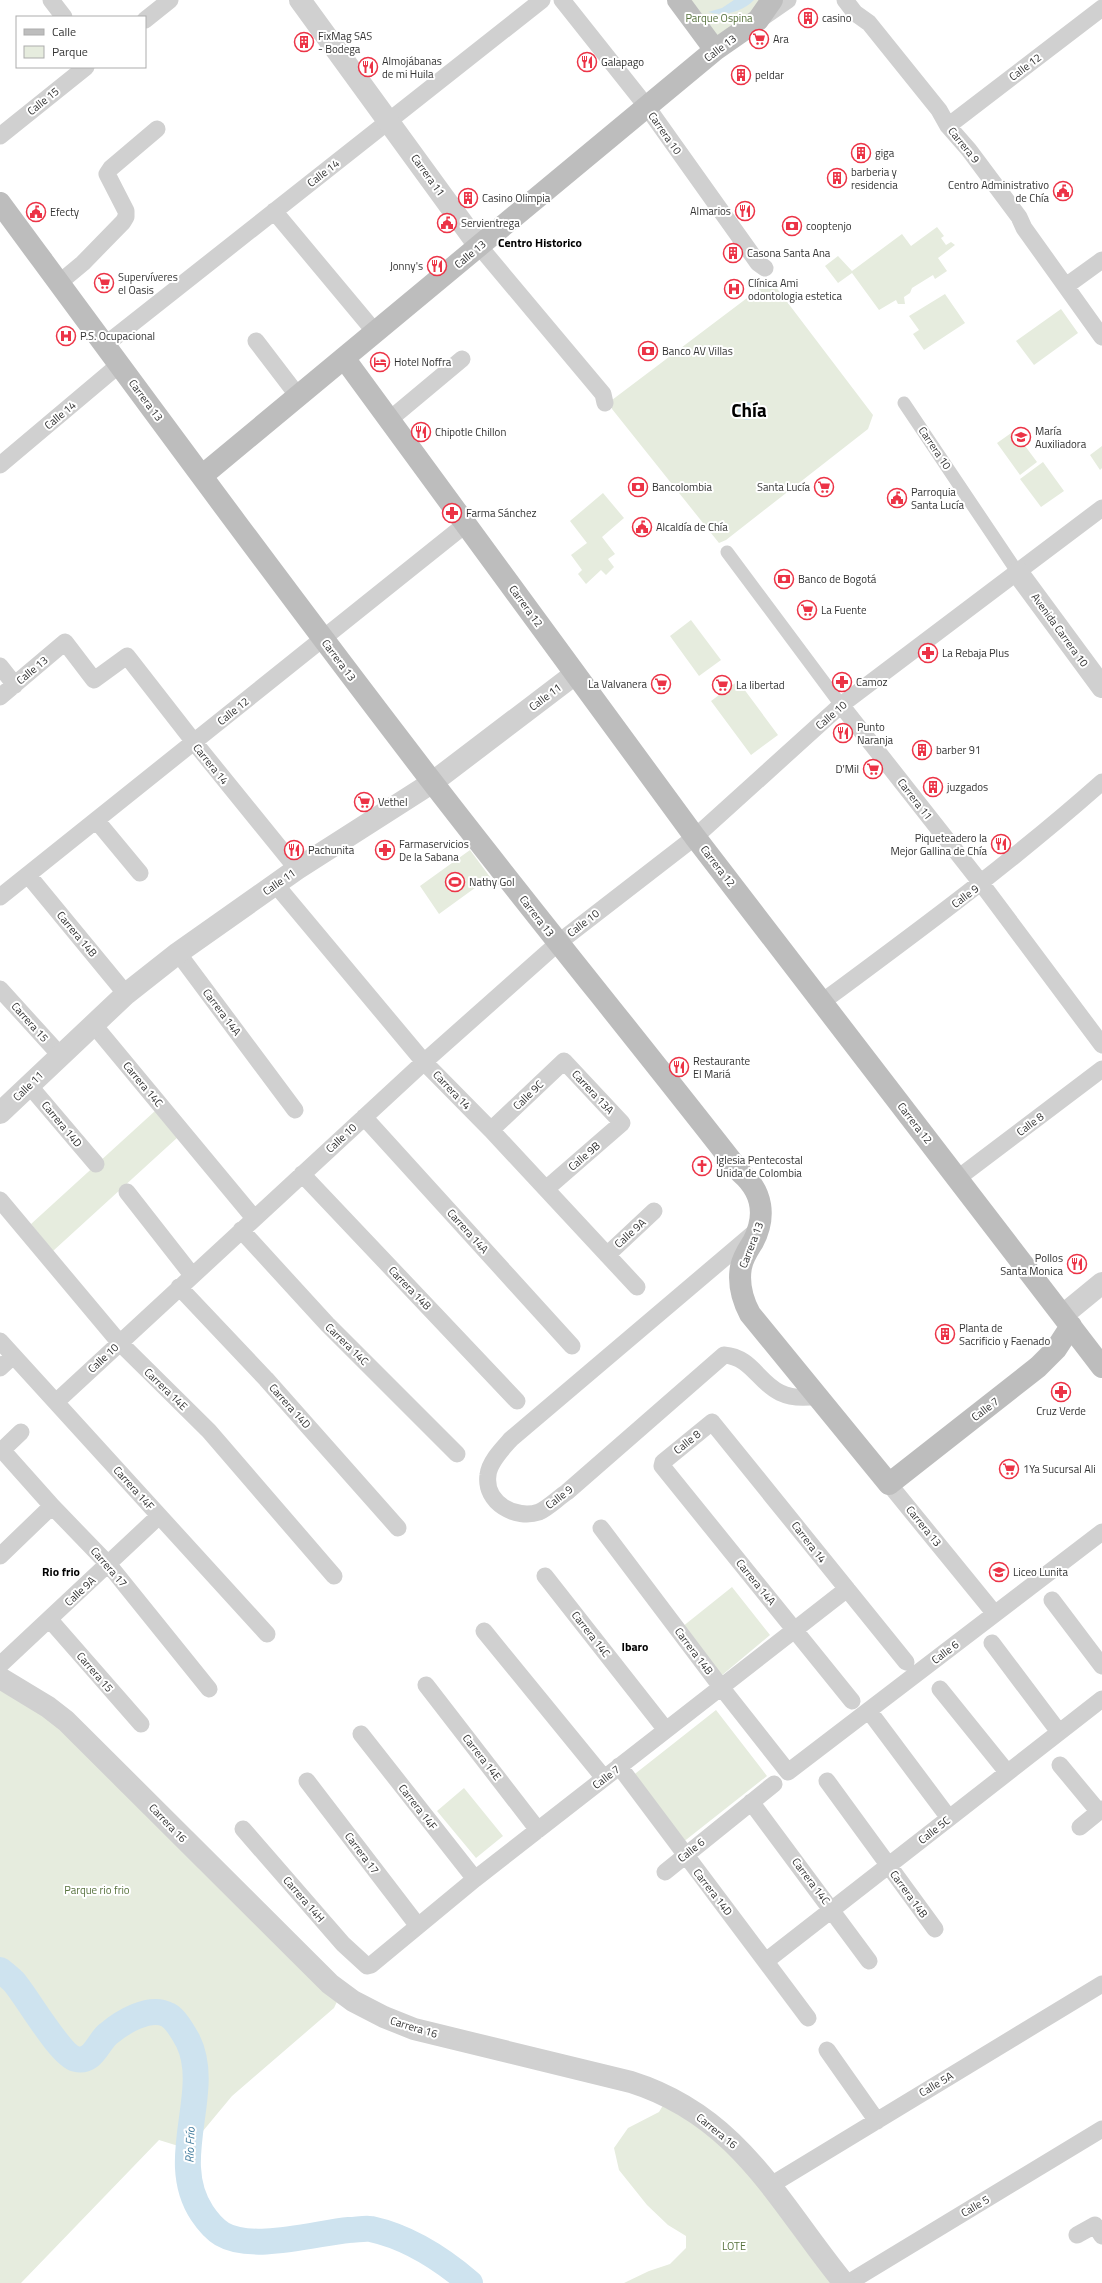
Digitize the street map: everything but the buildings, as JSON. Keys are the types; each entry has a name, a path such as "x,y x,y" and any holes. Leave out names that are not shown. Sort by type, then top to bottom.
{"main road":[{"path":"678,0 715,50"},
{"name":"Calle 13","path":"203,475 715,50 758,20 772,0"},
{"name":"Carrera 13","path":"0,203 323,638 433,782 558,943 748,1179 759,1198 761,1207 760,1228 741,1266 739,1282 741,1294 750,1314 889,1484"},
{"name":"Carrera 12","path":"344,358 695,837 1102,1367"},
{"name":"Calle 7","path":"889,1484 1038,1367 1056,1349 1067,1320"}],"street":[{"path":"51,0 63,16"},
{"path":"146,19 170,0"},
{"name":"Carrera 11","path":"300,0 479,246 603,394 605,402"},
{"name":"Calle 14","path":"105,345 542,0"},
{"name":"Carrera 10","path":"562,0 647,107 758,263 765,268"},
{"name":"Calle 13","path":"758,20 788,0"},
{"name":"Carrera 9","path":"845,0 855,13 869,23 938,110 948,126 969,150 1015,211 1024,228 1102,337"},
{"name":"Calle 12","path":"948,126 1102,8"},
{"name":"Calle 15","path":"0,136 85,68"},
{"path":"59,283 83,263 124,222 126,211 108,174 111,168 157,129"},
{"path":"274,211 375,332"},
{"path":"1066,286 1102,260"},
{"path":"256,342 298,396"},
{"path":"389,420 462,359"},
{"name":"Calle 14","path":"0,465 120,364"},
{"name":"Carrera 10","path":"904,403 1018,573"},
{"name":"Calle 10","path":"56,1402 119,1342 424,1062 558,943 695,837 841,705 1018,573 1102,508"},
{"name":"Calle 12","path":"0,897 466,524"},
{"name":"Carrera 11","path":"727,552 841,705 982,883 1102,1045"},
{"name":"Avenida Carrera 10","path":"1018,573 1102,687"},
{"name":"Calle 13","path":"0,697 65,642 94,680 127,656"},
{"name":"Carrera 14","path":"127,656 194,742 297,869"},
{"path":"0,666 15,684"},
{"name":"Calle 11","path":"0,1113 28,1084 92,1024 126,994 178,953 297,869 433,782 575,674"},
{"name":"Calle 9","path":"822,1002 982,883 1052,826 1102,782"},
{"path":"96,820 140,872"},
{"name":"Carrera 14B","path":"28,875 126,994"},
{"name":"Carrera 14","path":"276,885 424,1062 491,1130 637,1287"},
{"name":"Carrera 14A","path":"178,953 295,1110"},
{"name":"Carrera 15","path":"0,989 60,1055"},
{"name":"Carrera 14C","path":"92,1024 254,1218"},
{"name":"Carrera 13A","path":"564,1061 622,1123"},
{"name":"Calle 9C","path":"491,1130 564,1061"},
{"name":"Calle 8","path":"958,1178 1102,1069"},
{"name":"Carrera 14D","path":"28,1084 96,1164"},
{"name":"Carrera 14A","path":"364,1117 572,1346"},
{"name":"Calle 9B","path":"546,1189 622,1123"},
{"name":"Carrera 14B","path":"302,1174 517,1401"},
{"path":"127,1192 192,1275"},
{"name":"Carrera 14E","path":"0,1200 119,1342 209,1431 334,1576"},
{"name":"Calle 9A","path":"606,1254 654,1211"},
{"name":"Calle 9","path":"760,1228 511,1439 500,1451 488,1475 490,1490 497,1502 508,1511 522,1516 540,1512 567,1492 724,1355 738,1358 750,1366 764,1383 779,1392 792,1397 818,1396"},
{"name":"Carrera 14C","path":"241,1230 327,1324 457,1454"},
{"name":"Calle 7","path":"1067,1320 1102,1284"},
{"name":"Carrera 14D","path":"179,1287 266,1379 398,1528"},
{"name":"Carrera 14F","path":"0,1341 267,1634"},
{"path":"0,1368 13,1356"},
{"name":"Carrera 14","path":"712,1422 906,1662"},
{"name":"Calle 8","path":"662,1464 712,1422"},
{"path":"1,1451 21,1432"},
{"name":"Carrera 17","path":"1,1451 109,1565 209,1689"},
{"name":"Carrera 14A","path":"662,1464 852,1701"},
{"name":"Carrera 13","path":"889,1484 995,1614"},
{"path":"0,1556 52,1506"},
{"name":"Calle 9A","path":"0,1665 109,1565 159,1516"},
{"name":"Carrera 14B","path":"601,1528 721,1687 788,1772"},
{"name":"Calle 6","path":"788,1772 995,1614 1101,1536"},
{"name":"Carrera 14C","path":"545,1576 666,1730"},
{"name":"Calle 7","path":"366,1966 371,1965 475,1879 847,1589"},
{"path":"1052,1600 1102,1666"},
{"name":"Carrera 15","path":"50,1620 141,1724"},
{"path":"484,1631 604,1778"},
{"path":"992,1643 1059,1732"},
{"name":"Carrera 16","path":"0,1678 48,1707 87,1741 202,1859 341,1993 372,2011 407,2027 650,2088 683,2105 711,2123 737,2146 771,2185 844,2283"},
{"name":"Carrera 14E","path":"426,1684 538,1830"},
{"path":"940,1689 1007,1772"},
{"name":"Calle 5C","path":"766,1960 1102,1699"},
{"path":"868,1711 949,1818"},
{"name":"Carrera 14F","path":"361,1734 475,1879"},
{"path":"1060,1765 1100,1810 1080,1827"},
{"name":"Carrera 14D","path":"619,1766 808,2018"},
{"name":"Carrera 17","path":"307,1781 418,1926"},
{"name":"Carrera 14B","path":"827,1781 935,1929"},
{"name":"Calle 6","path":"665,1872 774,1784"},
{"name":"Carrera 14C","path":"751,1802 832,1909 869,1961"},
{"name":"Carrera 14H","path":"243,1829 343,1944 366,1966"},
{"name":"Calle 5A","path":"771,2185 1102,1984"},
{"path":"827,2050 877,2120"},
{"name":"Calle 5","path":"848,2283 1102,2129"},
{"path":"1077,2235 1095,2225 1102,2236"}],"green space":[{"name":"Parque Ospina","path":"683,0 768,0 715,42"},
{"path":"937,227 944,236 941,238 946,245 951,242 955,245 938,258 947,271 935,279 933,275 912,288 910,293 904,297 905,304 898,304 896,300 879,310 852,273 838,283 825,266 838,256 852,271 902,234 911,246"},
{"path":"772,282 873,415 868,429 726,540 719,543 612,409 612,400 759,289"},
{"path":"945,294 965,323 924,350 913,334 919,330 909,316"},
{"path":"1061,309 1078,333 1034,365 1016,341"},
{"path":"1014,431 1037,462 1020,475 997,443"},
{"path":"1102,446 1102,468 1100,470 1090,455"},
{"path":"1043,462 1064,491 1041,507 1020,479"},
{"path":"603,493 624,518 602,537 615,554 608,559 614,567 606,575 601,570 586,584 578,574 582,570 571,555 587,543 570,521"},
{"path":"691,620 721,660 699,676 670,636"},
{"path":"738,681 778,735 751,755 711,701"},
{"name":"Nathy Gol","path":"470,850 490,877 439,914 420,886"},
{"path":"155,1111 178,1137 53,1251 31,1224"},
{"path":"732,1587 770,1635 721,1676 682,1627"},
{"name":"Parque rio frio","path":"0,1678 28,1694 341,1993 334,2008 232,2096 188,2149 159,2140 21,2283 0,2283"},
{"path":"716,1710 767,1776 682,1843 631,1777"},
{"path":"464,1788 503,1836 476,1858 437,1811"},
{"name":"LOTE","path":"668,2097 698,2114 844,2283 624,2283 649,2271 670,2264 686,2248 686,2236 668,2225 647,2205 619,2170 614,2148 628,2128 659,2112"}],"water":[{"path":"734,0 754,0 744,8 726,14 708,12 722,8"},
{"path":"747,402 751,403 755,407 755,415 751,419 747,420 743,419 739,415 738,411 739,407 743,403"}],"waterway":[{"name":"Río Frío","path":"0,1970 20,1989 61,2047 69,2055 76,2059 87,2058 95,2051 108,2034 136,2016 145,2013 161,2012 171,2017 177,2023 188,2041 194,2061 196,2082 188,2148 188,2171 192,2192 204,2216 214,2228 222,2234 235,2239 267,2241 284,2240 349,2230 371,2229 398,2237 424,2250 436,2257 470,2283"}],"place":[{"name":"casino","path":"808,18"},
{"name":"Ara","path":"759,39"},
{"name":"FixMag SAS - Bodega","path":"304,42"},
{"name":"Galapago","path":"587,62"},
{"name":"Almojábanas de mi Huila","path":"368,67"},
{"name":"peldar","path":"741,75"},
{"name":"giga","path":"861,153"},
{"name":"barberia y residencia","path":"837,178"},
{"name":"Centro Administrativo de Chía","path":"1063,191"},
{"name":"Casino Olimpia","path":"468,198"},
{"name":"Almarios","path":"745,211"},
{"name":"Efecty","path":"36,212"},
{"name":"Servientrega","path":"447,223"},
{"name":"cooptenjo","path":"792,226"},
{"name":"Casona Santa Ana","path":"733,253"},
{"name":"Jonny's","path":"437,266"},
{"name":"Supervíveres el Oasis","path":"104,283"},
{"name":"Clínica Ami odontologia estetica","path":"734,289"},
{"name":"P.S. Ocupacional","path":"66,336"},
{"name":"Banco AV Villas","path":"648,351"},
{"name":"Hotel Noffra","path":"380,362"},
{"name":"Chipotle Chillon","path":"421,432"},
{"name":"María Auxiliadora","path":"1021,437"},
{"name":"Bancolombia","path":"638,487"},
{"name":"Santa Lucía","path":"824,487"},
{"name":"Parroquia Santa Lucía","path":"897,498"},
{"name":"Farma Sánchez","path":"452,513"},
{"name":"Alcaldía de Chía","path":"642,527"},
{"name":"Banco de Bogotá","path":"784,579"},
{"name":"La Fuente","path":"807,610"},
{"name":"La Rebaja Plus","path":"928,653"},
{"name":"Camoz","path":"842,682"},
{"name":"La Valvanera","path":"661,684"},
{"name":"La libertad","path":"722,685"},
{"name":"Punto Naranja","path":"843,733"},
{"name":"barber 91","path":"922,750"},
{"name":"D'Mil","path":"873,769"},
{"name":"juzgados","path":"933,787"},
{"name":"Vethel","path":"364,802"},
{"name":"Piqueteadero la Mejor Gallina de Chía","path":"1001,844"},
{"name":"Pachunita","path":"294,850"},
{"name":"Farmaservicios De la Sabana","path":"385,850"},
{"name":"Nathy Gol","path":"455,882"},
{"name":"Restaurante El Mariá","path":"679,1067"},
{"name":"Iglesia Pentecostal Unida de Colombia","path":"702,1166"},
{"name":"Pollos Santa Monica","path":"1077,1264"},
{"name":"Planta de Sacrificio y Faenado","path":"945,1334"},
{"name":"Cruz Verde","path":"1061,1392"},
{"name":"1Ya Sucursal Ali","path":"1009,1469"},
{"name":"Liceo Lunita","path":"999,1572"}],"district":[{"name":"Centro Historico","path":"540,243"},
{"name":"Chía","path":"749,410"},
{"name":"Rio frio","path":"61,1572"},
{"name":"Ibaro","path":"635,1647"}]}
